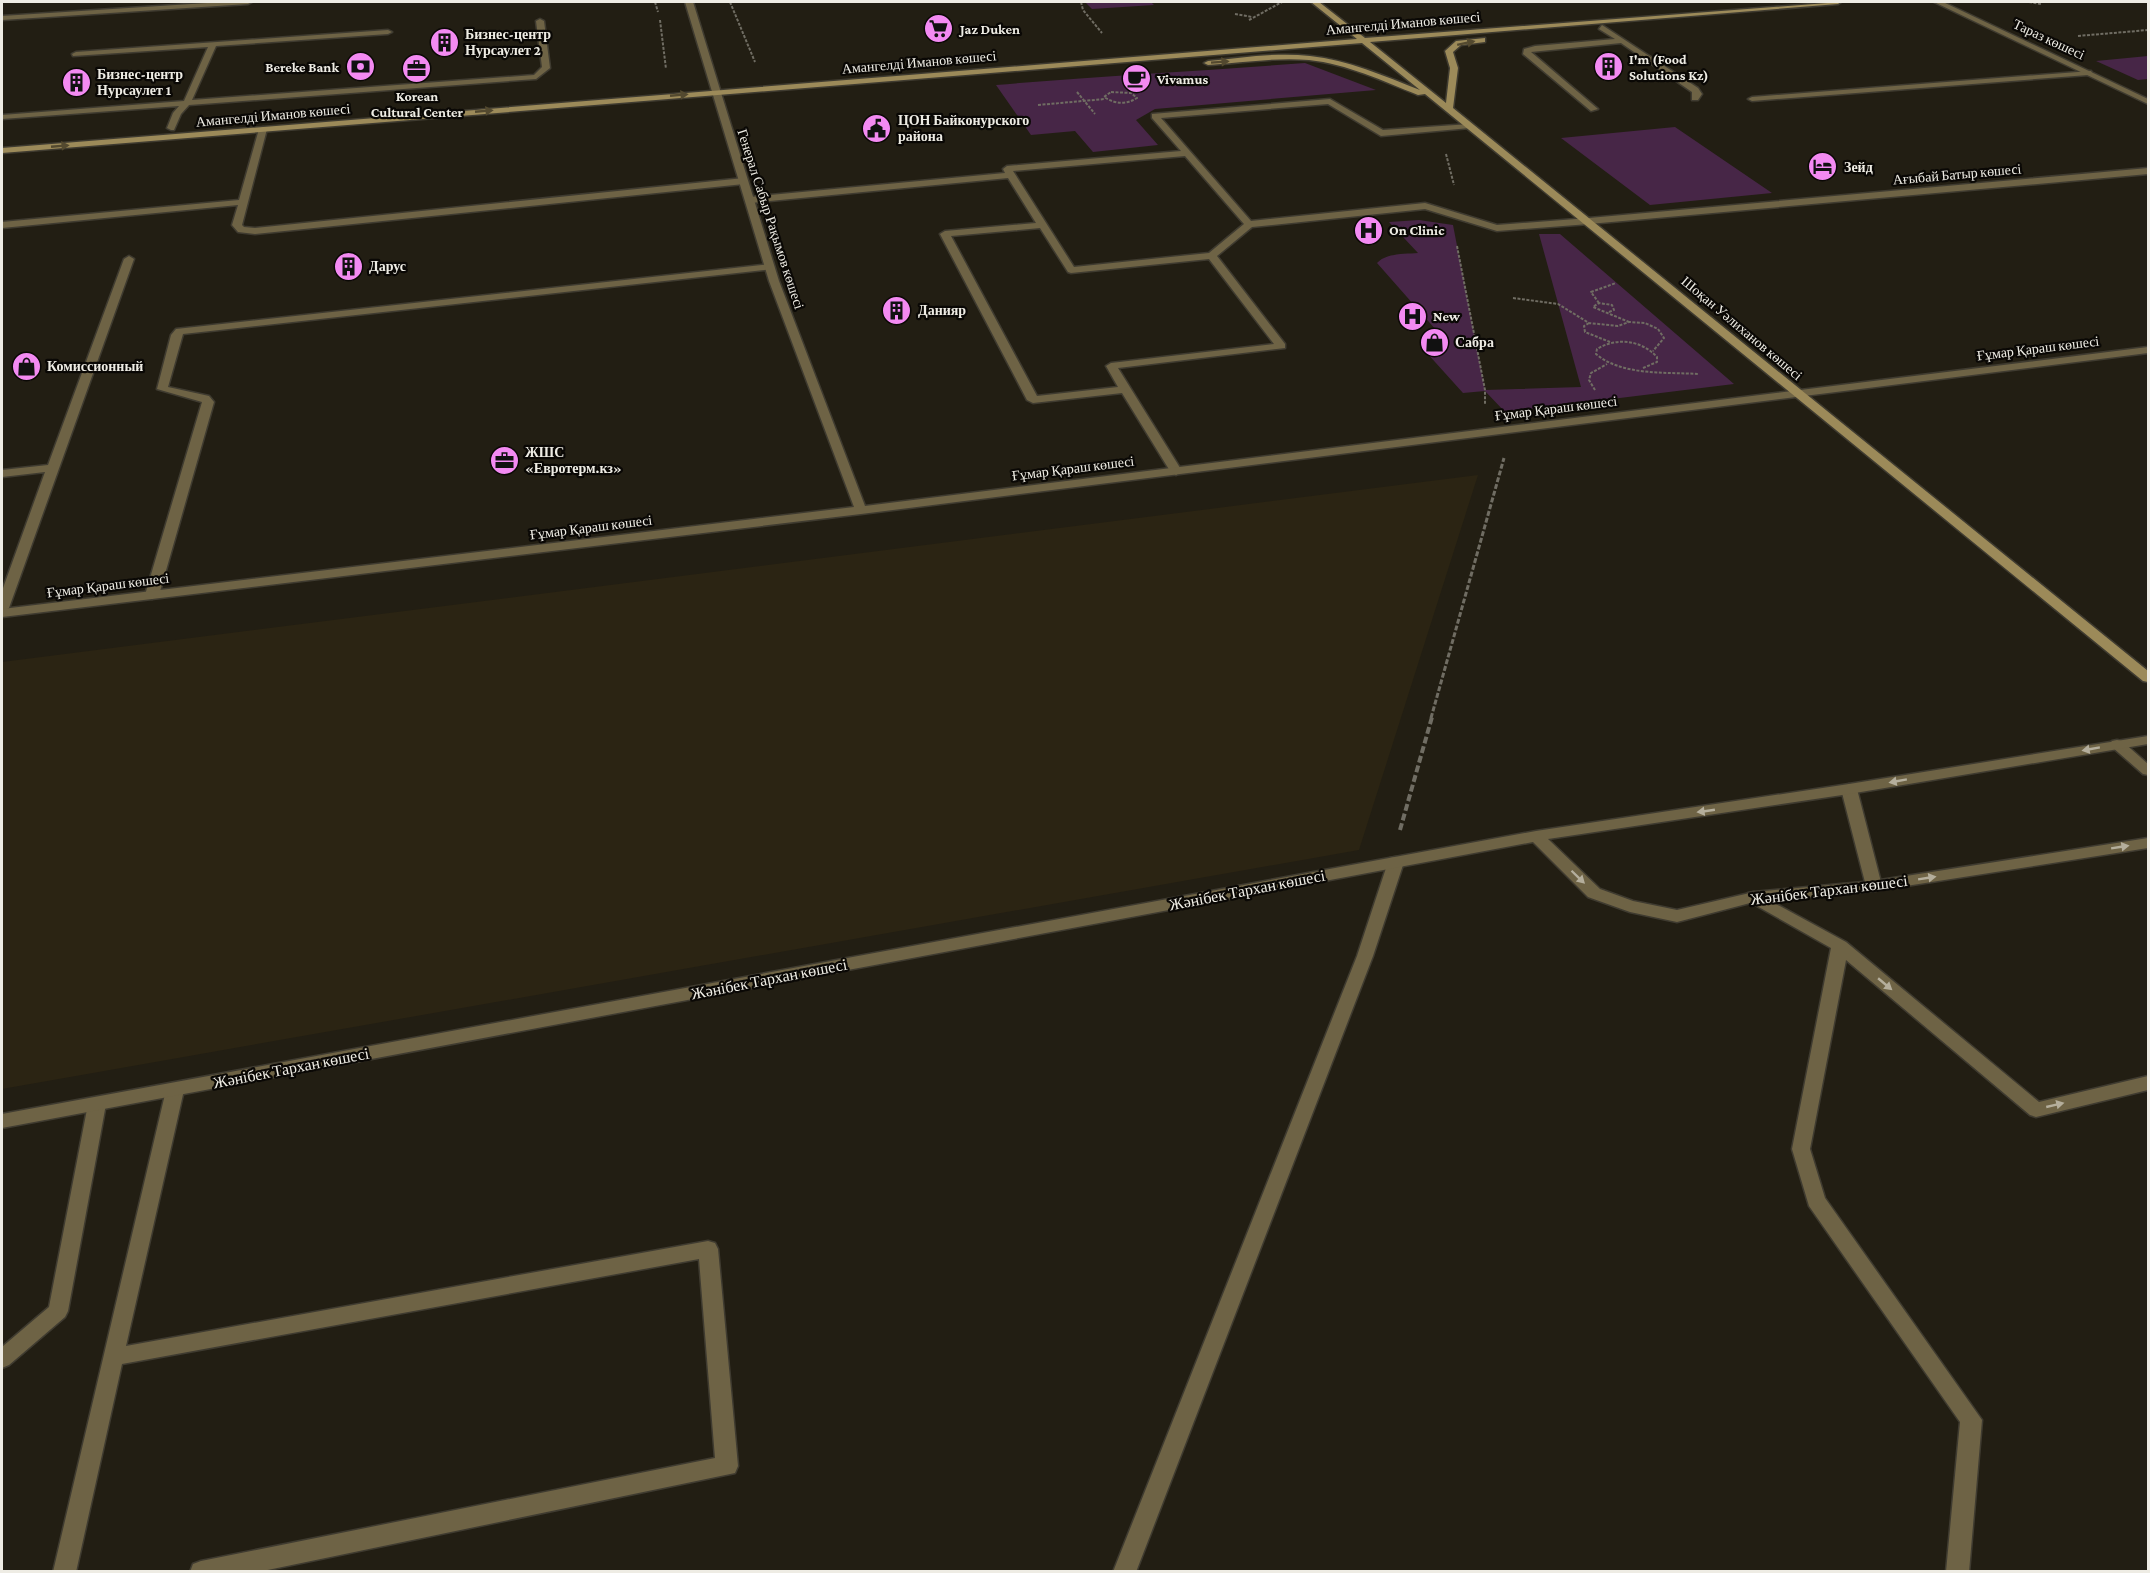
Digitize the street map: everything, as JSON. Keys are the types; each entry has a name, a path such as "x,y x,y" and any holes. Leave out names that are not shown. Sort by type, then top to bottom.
{"main road":[{"name":"Шоқан Уәлиханов көшесі","path":"1315,2 1589,221 2148,678"},
{"name":"Амангелді Иманов көшесі","path":"852,72 1741,2"},
{"name":"Амангелді Иманов көшесі","path":"2,151 264,125 717,87 1056,65 1838,2"},
{"path":"1449,110 1454,68 1449,51 1459,43 1602,27 1659,16"},
{"path":"1204,63 1291,57 1311,58 1335,63 1437,100"},
{"path":"1056,65 1171,66"},
{"name":"Амангелді Иманов көшесі","path":"706,84 717,87 727,82"},
{"name":"Амангелді Иманов көшесі","path":"253,121 264,125"},
{"name":"Амангелді Иманов көшесі","path":"159,129 183,127"},
{"path":"47,138 58,137"}],"street":[{"path":"2,18 248,2"},
{"name":"Генерал Сабыр Рақымов көшесі","path":"689,2 717,87 770,267 861,510"},
{"name":"Тараз көшесі","path":"1938,2 2148,102"},
{"path":"2,117 536,77 546,68 540,21"},
{"path":"1602,27 1695,90 1698,94 1695,98"},
{"path":"76,54 388,32"},
{"path":"1594,109 1527,54 1527,51 1535,48 1621,41"},
{"path":"171,128 177,113 187,104 213,44"},
{"path":"1752,99 2088,73"},
{"path":"1186,153 1007,169 1071,270 1212,256 1249,224 1155,116 1330,101 1381,133 1470,126"},
{"path":"264,125 237,225 241,230 255,231 744,182"},
{"name":"Ағыбай Батыр көшесі","path":"1249,224 1425,206 1497,228 2148,171"},
{"path":"750,200 1011,175"},
{"path":"2,225 244,202"},
{"path":"1042,225 945,234 1033,400 1126,389"},
{"path":"1176,471 1112,366 1281,346 1212,256"},
{"path":"2,608 129,259"},
{"path":"152,595 208,402 205,398 198,396 162,389 176,335 180,331 770,267"},
{"name":"Ғұмар Қараш көшесі","path":"2,613 861,510 2148,350"},
{"path":"2,473 54,468"},
{"name":"Жәнібек Тархан көшесі","path":"2,1121 1536,836 1849,789 2148,740"},
{"path":"2117,744 2148,771"},
{"path":"1849,789 1874,886"},
{"name":"Жәнібек Тархан көшесі","path":"1536,836 1594,892 1630,906 1677,916 1754,897 1874,886 2148,843"},
{"path":"1124,1572 1365,956 1396,862"},
{"path":"1754,897 1840,946 2036,1110 2148,1083"},
{"path":"1840,946 1801,1149 1816,1201 1971,1420 1957,1572"},
{"path":"64,1572 175,1090"},
{"path":"2,1359 58,1311 97,1104"},
{"path":"113,1357 708,1249 727,1466 201,1572"}],"path":[{"path":"655,2 661,22 666,74"},
{"path":"730,2 757,67"},
{"path":"1081,2 1083,10 1105,36"},
{"path":"1248,21 1282,2"},
{"path":"2029,2 2041,4"},
{"path":"1071,85 1095,114"},
{"path":"1038,105 1105,99 1123,103 1136,100 1137,96 1127,92 1116,92 1107,94 1105,99"},
{"path":"1396,862 1394,850 1506,453 1501,430 1485,410 1485,390 1453,225 1456,192 1439,128"},
{"path":"1609,312 1615,308 1599,303 1591,291 1619,282"},
{"path":"1513,298 1558,304 1589,323 1618,326 1629,322"},
{"path":"1599,303 1593,307 1629,322 1654,321"},
{"path":"1589,323 1584,326 1585,332 1611,343 1634,344 1653,351 1657,362 1642,368"},
{"path":"1645,323 1658,328 1664,338 1653,351"},
{"path":"1611,343 1597,349 1596,354 1608,364 1618,367 1708,375"},
{"path":"1600,396 1589,380 1591,373 1608,364"}],"shaded area":[{"path":"1085,2 1151,2 1154,5 1092,9"},
{"path":"2148,56 2148,79 2138,80 2096,61"},
{"path":"1305,63 1376,90 1155,109 1136,120 1158,145 1093,152 1075,131 1031,135 996,85 1073,79"},
{"path":"1675,127 1772,193 1650,205 1561,138"},
{"path":"1419,220 1453,225 1485,390 1581,387 1539,234 1560,234 1734,384 1505,412 1485,391 1463,393 1426,352 1427,347 1444,339 1377,263 1390,256 1418,253 1389,222"},
{"path":"1478,475 1359,850 2,1089 2,662"}],"place":[{"name":"Jaz Duken","path":"939,29"},
{"name":"Бизнес-центр Нурсаулет 2","path":"444,42"},
{"name":"Bereke Bank","path":"360,67"},
{"name":"I'm (Food Solutions Kz)","path":"1608,67"},
{"name":"Korean Cultural Center","path":"417,69"},
{"name":"Vivamus","path":"1136,79"},
{"name":"Бизнес-центр Нурсаулет 1","path":"76,82"},
{"name":"ЦОН Байконурского района","path":"877,128"},
{"name":"Зейд","path":"1823,167"},
{"name":"On Clinic","path":"1368,230"},
{"name":"Дарус","path":"348,266"},
{"name":"Данияр","path":"897,310"},
{"name":"New","path":"1412,316"},
{"name":"Сабра","path":"1434,342"},
{"name":"Комиссионный","path":"26,366"},
{"name":"ЖШС «Евротерм.кз»","path":"504,460"}]}
